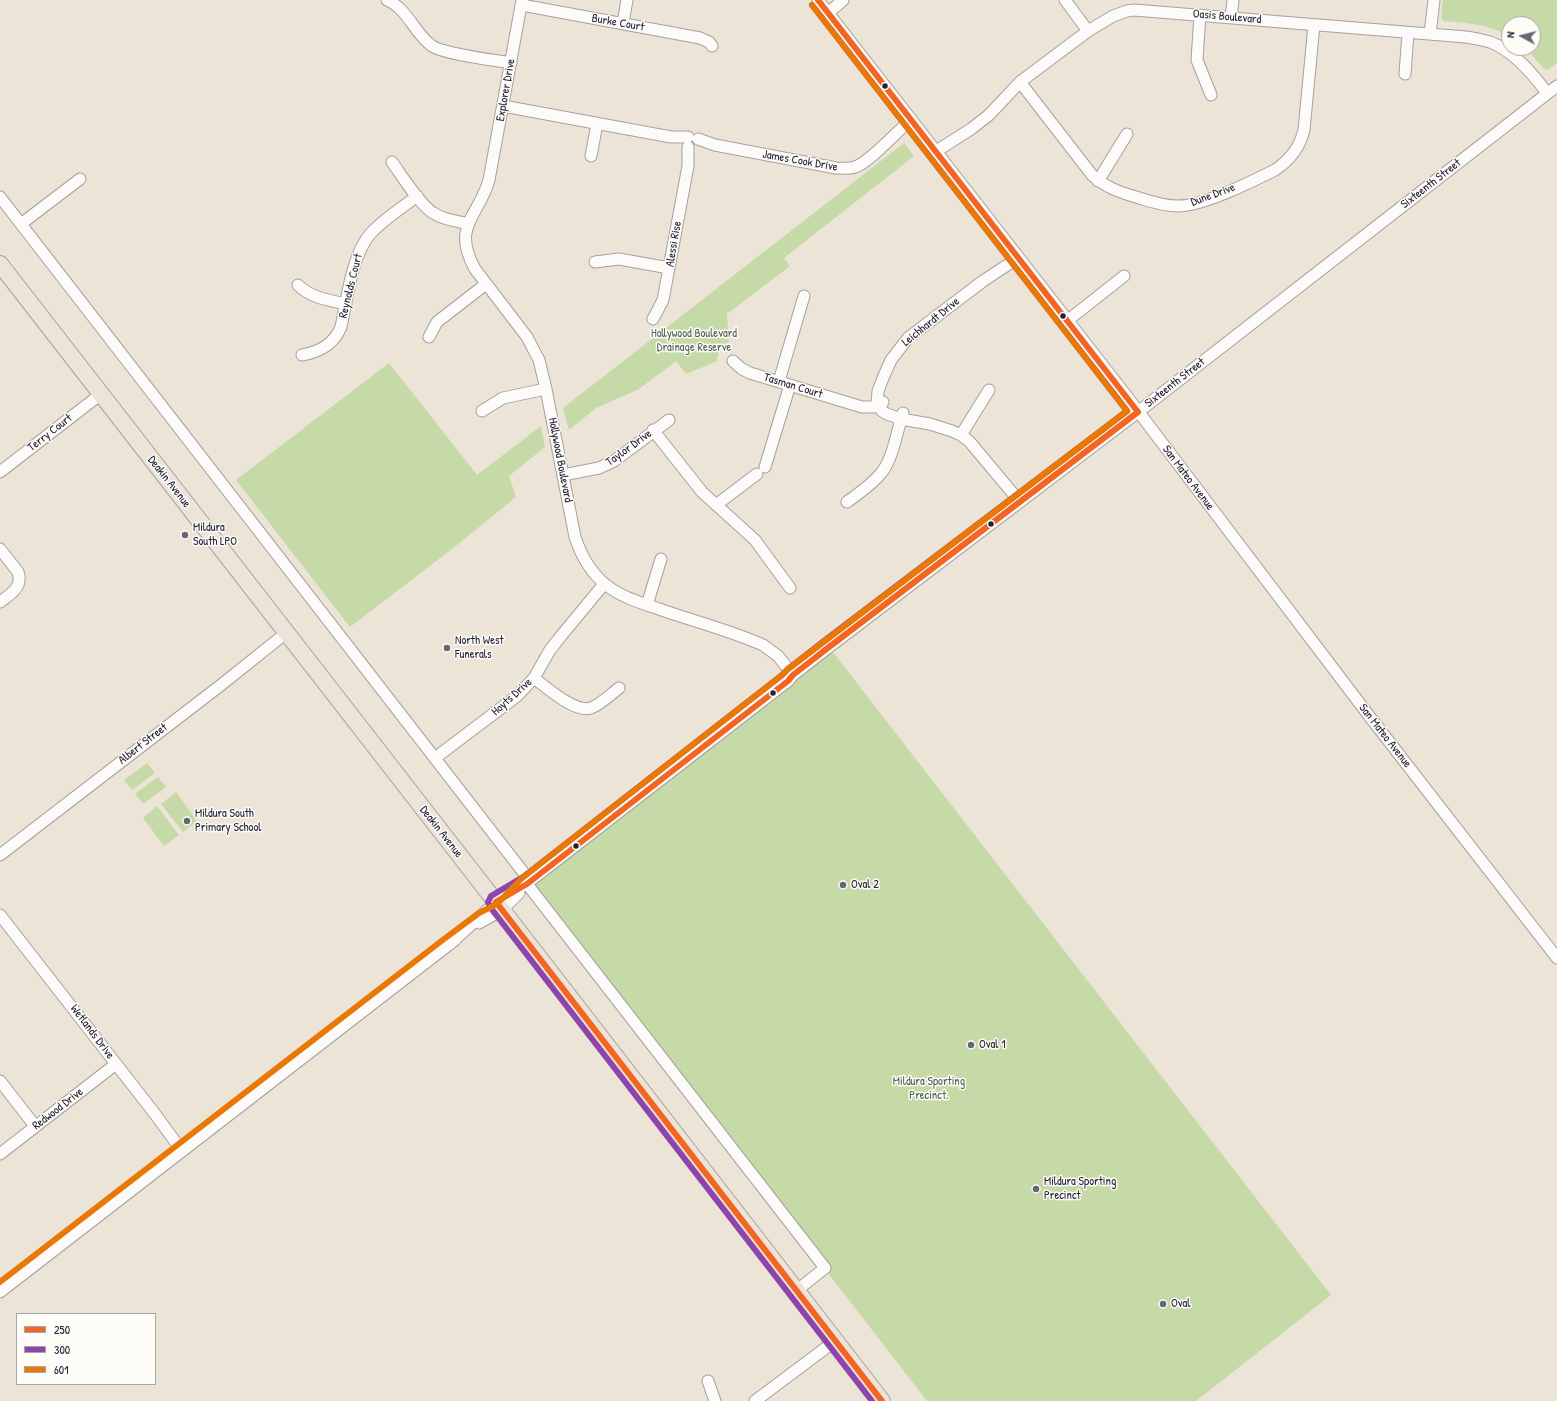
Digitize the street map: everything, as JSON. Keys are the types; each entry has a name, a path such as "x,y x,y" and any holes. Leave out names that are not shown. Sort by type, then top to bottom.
{"highway":[{"name":"Deakin Avenue","path":"0,264 882,1401"}],"street":[{"path":"387,0 403,11 426,40 437,48 511,63"},
{"path":"623,23 627,0"},
{"name":"San Mateo Avenue","path":"818,0 1138,412 1557,958"},
{"path":"828,13 843,0"},
{"path":"1065,0 1088,31"},
{"path":"1231,18 1233,0"},
{"path":"1430,34 1434,0"},
{"name":"Explorer Drive","path":"489,180 522,2"},
{"name":"Burke Court","path":"522,2 700,38 709,42 712,46"},
{"name":"Oasis Boulevard","path":"937,155 994,110 1020,82 1088,31 1113,16 1134,10 1466,37 1490,42 1518,60 1537,80 1545,95"},
{"path":"1200,15 1197,60 1211,95"},
{"name":"Dune Drive","path":"1020,82 1089,171 1098,180 1112,189 1158,203 1186,206 1206,200 1266,174 1282,165 1295,152 1300,143 1304,130 1314,25"},
{"path":"1405,74 1408,33"},
{"name":"Sixteenth Street","path":"0,1292 449,944 484,920 528,882 1138,412 1557,86"},
{"name":"James Cook Drive","path":"503,106 671,137 692,144 715,145 843,168 855,167 913,123"},
{"path":"591,156 597,124"},
{"path":"1098,180 1127,134"},
{"name":"Alessi Rise","path":"653,319 663,300 692,144"},
{"path":"392,162 431,212 436,215 468,224"},
{"path":"21,224 80,179"},
{"name":"Hollywood Boulevard","path":"489,180 485,192 468,224 466,236 467,250 472,264 527,337 539,360 575,537 579,548 592,570 604,584 622,595 647,605 757,642 778,656 791,678"},
{"name":"Reynolds Court","path":"302,355 320,350 333,340 341,327 357,256 364,242 376,228 417,196"},
{"path":"0,197 435,758 528,882 825,1268 796,1291"},
{"name":"Leichhardt Drive","path":"880,403 878,391 887,369 896,352 908,338 1016,255"},
{"path":"595,262 619,259 669,268"},
{"path":"1067,321 1124,276"},
{"path":"429,337 437,322 486,284"},
{"path":"298,285 312,295 346,304"},
{"path":"779,381 804,296"},
{"name":"Tasman Court","path":"733,361 742,369 750,373 866,408 880,403 902,416 961,435 968,441 993,471 1017,504"},
{"path":"716,505 761,471 790,385"},
{"path":"482,411 503,398 546,389"},
{"path":"961,435 988,390"},
{"name":"Terry Court","path":"0,472 101,394"},
{"path":"847,502 875,480 883,471 888,462 902,416"},
{"name":"Taylor Drive","path":"563,475 606,465 614,461 653,430 669,420"},
{"path":"653,430 697,487 755,540 790,588"},
{"path":"0,549 20,576 15,591 0,602"},
{"path":"647,605 661,559"},
{"name":"Hoyts Drive","path":"435,758 517,696 534,678 550,650 604,584"},
{"name":"Albert Street","path":"0,855 221,685 286,633"},
{"path":"534,678 572,705 583,709 589,709 596,706 619,688"},
{"name":"Wetlands Drive","path":"0,915 155,1114 182,1151"},
{"name":"Redwood Drive","path":"0,1154 116,1064"},
{"path":"0,1081 36,1126"},
{"path":"755,1401 835,1341"},
{"path":"708,1381 715,1401"}],"green space":[{"path":"1443,0 1557,0 1557,63 1548,70 1544,69 1533,56 1541,56 1541,16 1501,16 1501,32 1469,23 1444,21 1441,18"},
{"name":"Hollywood Boulevard Drainage Reserve","path":"904,143 914,156 784,258 790,266 727,314 729,343 719,349 717,361 686,374 676,361 639,389 596,408 569,430 563,408"},
{"path":"389,363 477,475 541,426 545,447 509,476 516,497 452,549 350,627 236,480"},
{"name":"Mildura Sporting Precinct.","path":"829,647 1331,1295 1196,1401 927,1401 527,884"},
{"path":"147,763 155,773 132,790 124,780"},
{"path":"158,777 166,787 143,804 135,794"},
{"path":"176,792 197,821 183,832 161,804"},
{"path":"157,806 179,835 164,846 143,818"}],"transit line":[{"name":"250","path":"818,0 1138,412 829,647 793,675 788,681 527,884 496,902 882,1401"},
{"name":"300","path":"812,5 1127,411 824,641 523,877 491,896 488,902 490,907 872,1401"},
{"name":"601","path":"0,1282 444,939 479,913 497,904 522,878 788,669 1127,411 812,5"}],"place":[{"name":"Mildura South LPO","path":"185,535"},
{"name":"North West Funerals","path":"447,648"},
{"name":"Mildura South Primary School","path":"187,821"},
{"name":"Oval 2","path":"843,885"},
{"name":"Oval 1","path":"971,1045"},
{"name":"Mildura Sporting Precinct","path":"1036,1189"},
{"name":"Oval","path":"1163,1304"}]}
